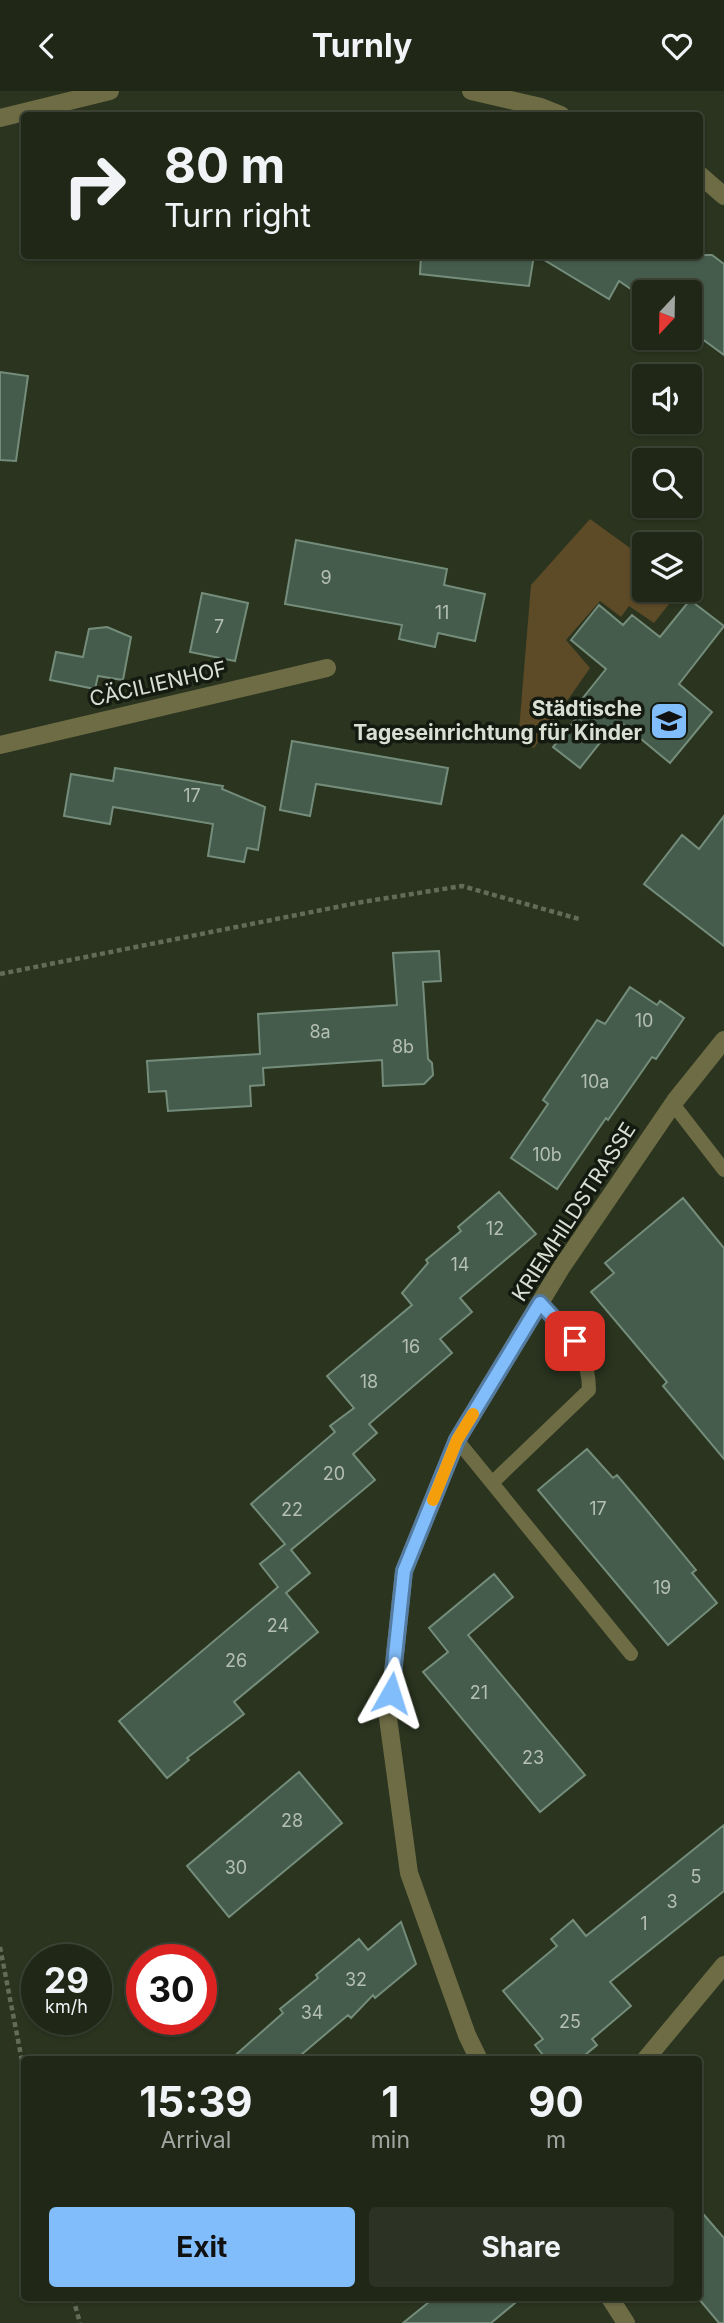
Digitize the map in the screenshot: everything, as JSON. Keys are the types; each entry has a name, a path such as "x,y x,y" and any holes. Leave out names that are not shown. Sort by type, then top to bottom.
{"street":[{"path":"24,112 110,91"},
{"path":"471,91 554,112"},
{"path":"0,118 21,113"},
{"path":"703,178 724,196"},
{"name":"CÄCILIENHOF","path":"0,745 327,668"},
{"name":"KRIEMHILDSTRASSE","path":"477,2056 467,2035 409,1873 388,1718 404,1571 457,1440 540,1303 673,1104 724,1039"},
{"path":"648,2056 724,1965"},
{"path":"612,2301 626,2323"}],"lane":[{"path":"673,1104 724,1170"},
{"path":"492,1483 589,1390 589,1368 575,1341 540,1303"},
{"path":"457,1440 631,1654"}],"path":[{"path":"0,974 362,902 462,886 579,919"},
{"path":"0,1947 21,2056"},
{"path":"74,2301 80,2323"}],"shaded area":[{"path":"590,519 632,549 632,602 671,602 654,623 629,606 621,617 600,601 566,640 590,668 534,748 518,742 531,585"}],"building":[{"path":"703,255 712,255 724,264 724,355 702,339 702,280 632,280 632,290 619,281 609,299 543,259 703,259"},
{"path":"421,259 533,259 529,286 420,274"},
{"path":"0,372 28,376 16,461 0,460"},
{"path":"296,540 447,569 444,585 485,594 475,641 438,633 435,647 399,639 402,625 285,604"},
{"path":"202,593 248,603 235,661 190,652"},
{"path":"688,602 693,602 724,626 679,684 712,712 670,763 618,720 580,768 553,747 580,714 574,709 606,669 571,640 599,605 623,625 632,615 660,637"},
{"path":"107,627 131,637 123,680 98,676 95,689 50,680 56,652 83,657 89,629"},
{"path":"292,741 448,768 441,804 316,784 310,816 280,810"},
{"path":"115,768 223,786 222,789 265,807 258,850 247,848 244,862 208,856 213,824 113,807 110,824 64,816 71,774 113,781"},
{"path":"724,816 724,946 644,884 682,835 699,849"},
{"path":"439,951 441,981 423,982 428,1059 432,1063 433,1075 424,1084 383,1086 382,1060 263,1068 264,1085 250,1086 251,1106 168,1111 166,1091 149,1092 147,1061 260,1054 258,1014 397,1005 393,953"},
{"path":"630,987 657,1005 660,1001 684,1018 656,1059 652,1057 608,1120 606,1118 557,1189 511,1158 548,1104 543,1100 597,1020 605,1024"},
{"path":"499,1192 536,1234 460,1298 472,1312 440,1339 452,1353 369,1424 377,1433 353,1454 375,1480 291,1550 310,1573 286,1593 318,1632 234,1702 244,1714 187,1758 189,1760 167,1778 119,1721 278,1587 260,1564 285,1544 251,1504 335,1432 330,1426 354,1408 327,1376 412,1305 402,1293 428,1263 426,1260 461,1231 458,1227"},
{"path":"683,1198 724,1248 724,1459 663,1386 667,1382 591,1292 614,1273 605,1263"},
{"path":"587,1449 613,1478 617,1475 696,1570 692,1573 717,1603 668,1645 538,1490"},
{"path":"494,1574 513,1597 468,1635 585,1775 540,1812 423,1672 448,1652 429,1628"},
{"path":"299,1772 342,1823 229,1917 187,1866"},
{"path":"724,1825 724,1891 610,1982 631,2006 592,2039 597,2045 584,2056 544,2056 535,2045 543,2039 503,1991 557,1946 551,1939 573,1920 586,1936"},
{"path":"401,1922 416,1964 375,1998 373,1995 351,2018 348,2015 300,2056 235,2056 283,2013 280,2009 318,1978 316,1975 359,1939 368,1950"},
{"path":"702,2213 724,2238 724,2323 719,2323 701,2301"},
{"path":"430,2301 517,2301 491,2323 403,2323"}],"slow traffic":[{"path":"433,1500 457,1440 473,1414"}],"place":[{"name":"Städtische Tageseinrichtung für Kinder","path":"669,721"}],"route":[{"path":"391,1693 404,1571 457,1440 540,1303 575,1341"}]}
